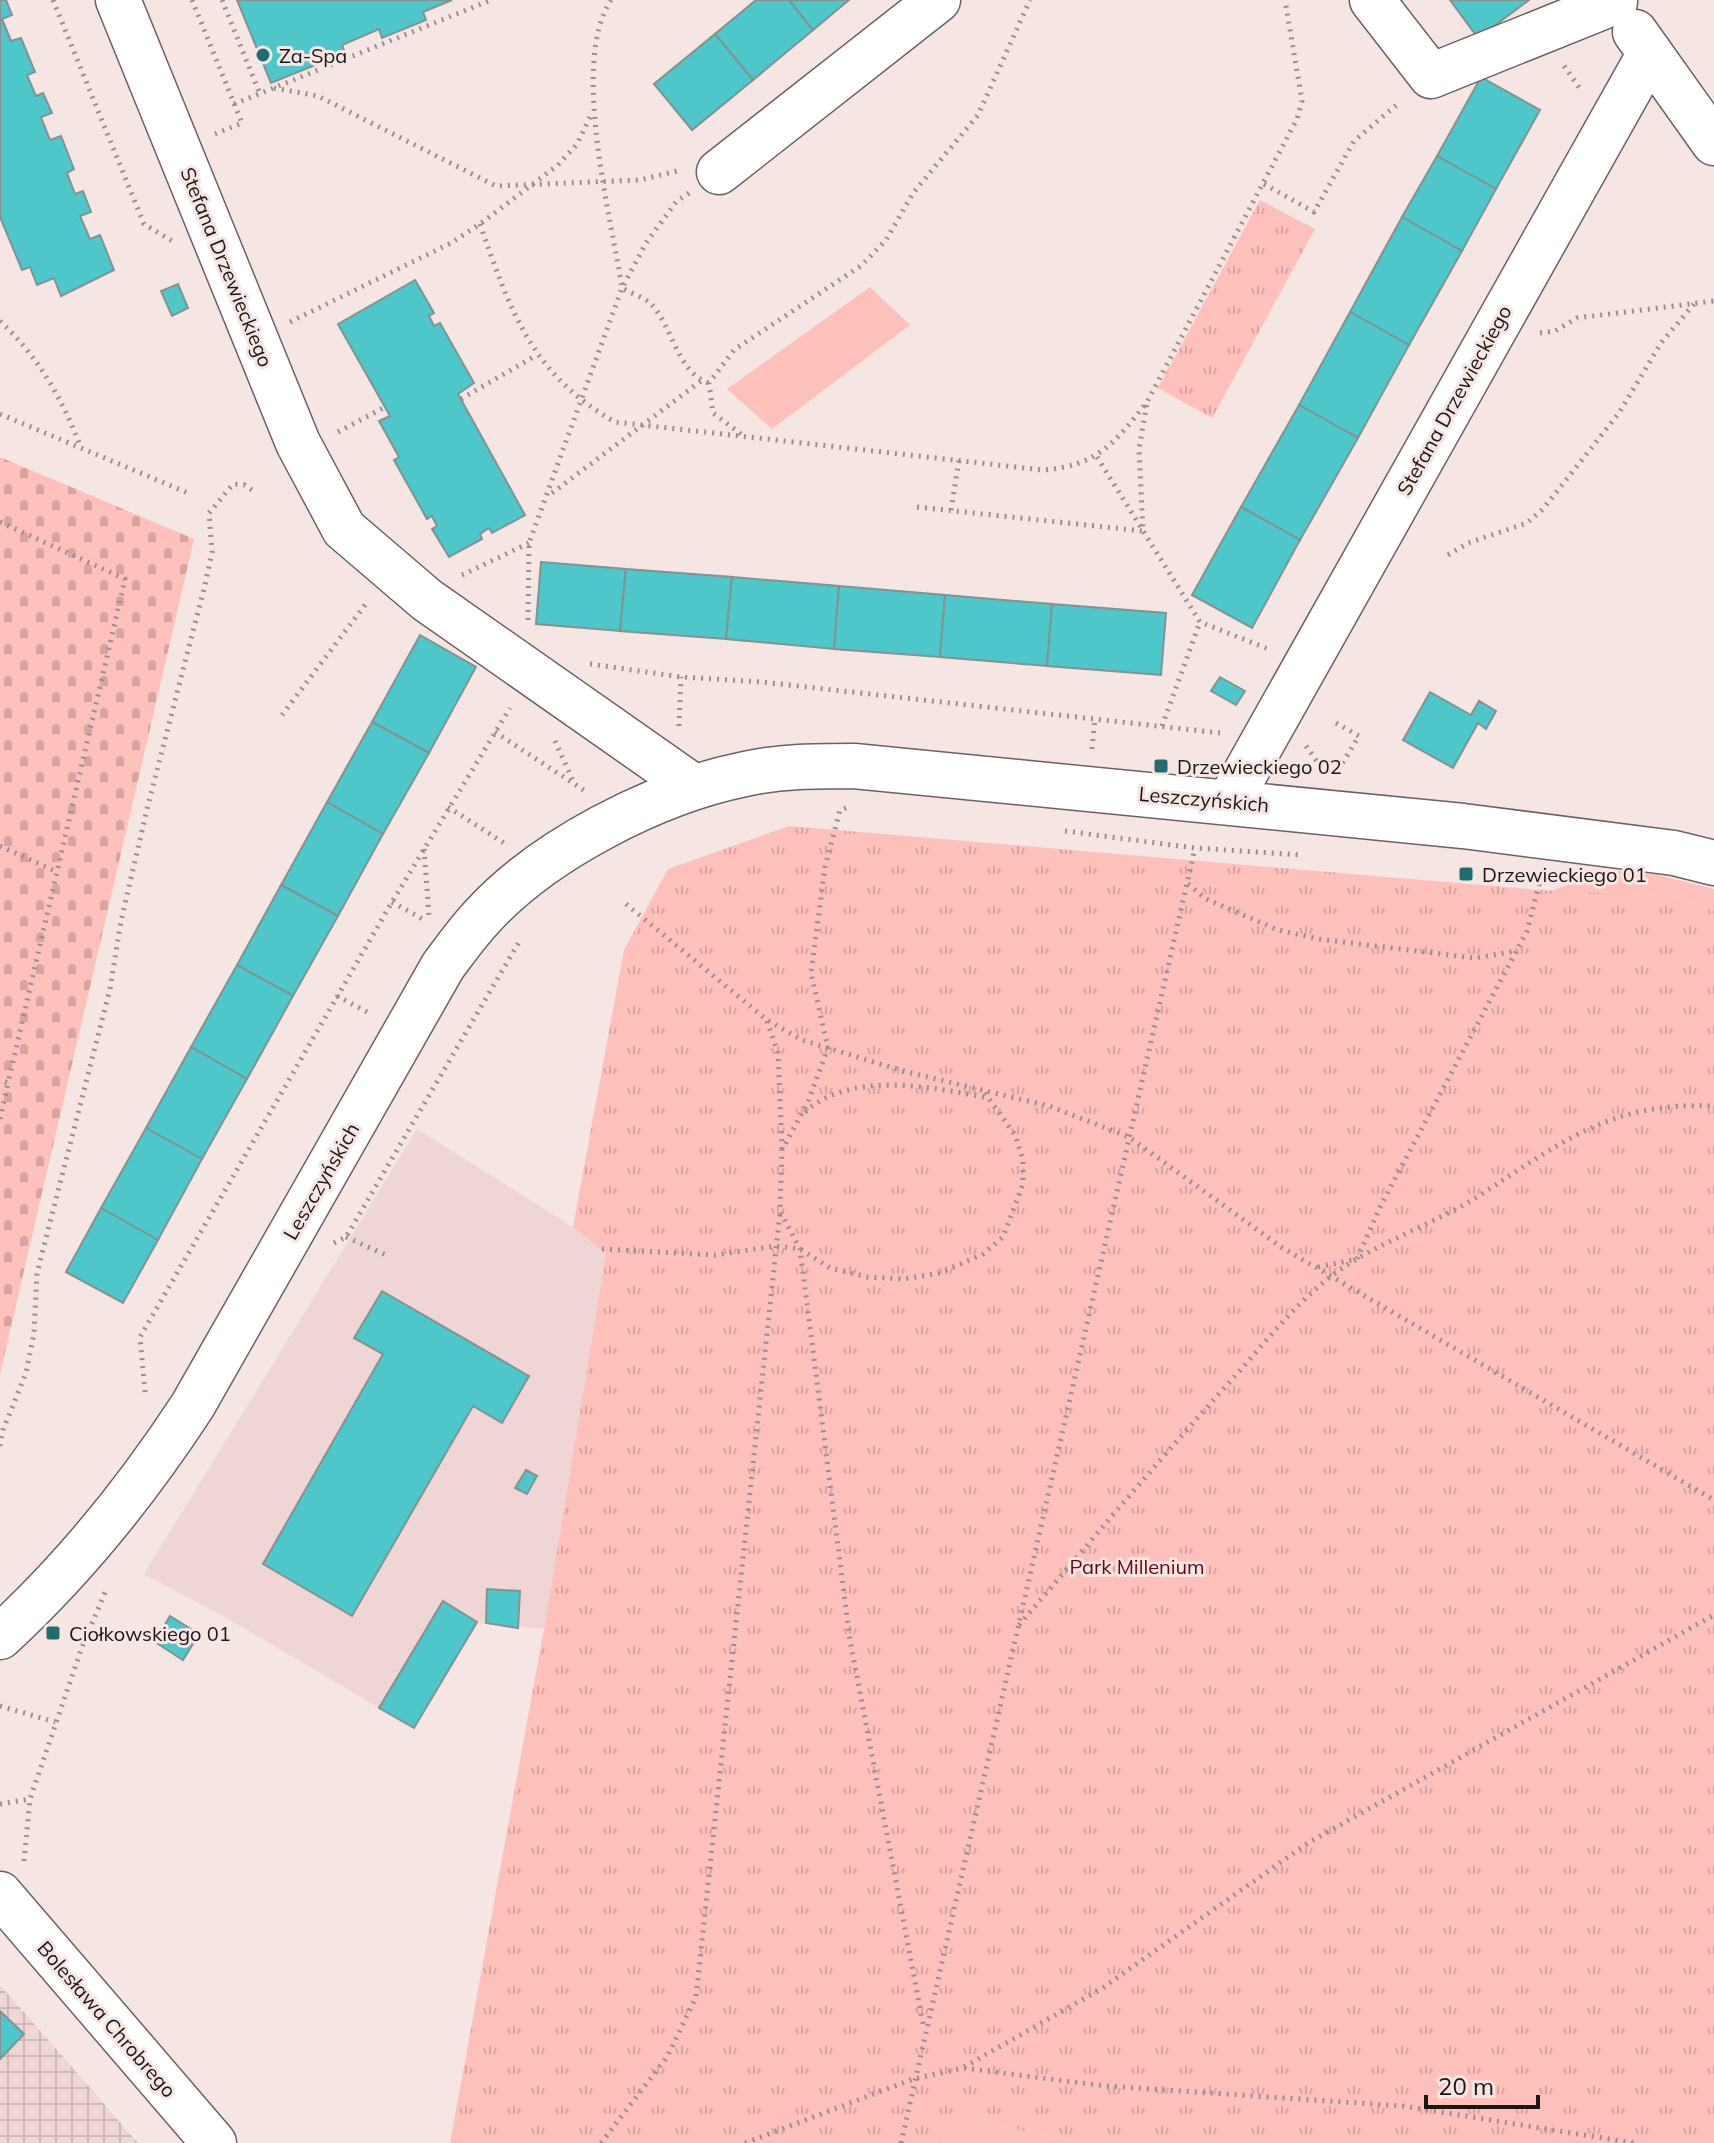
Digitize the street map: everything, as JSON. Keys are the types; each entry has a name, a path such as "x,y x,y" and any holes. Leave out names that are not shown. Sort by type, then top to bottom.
{"street":[{"name":"Stefana Drzewieckiego","path":"118,0 298,443 344,529 391,571"},
{"path":"719,172 938,0"},
{"path":"1372,0 1431,76 1614,1 1714,143"},
{"name":"Stefana Drzewieckiego","path":"1229,802 1650,53"},
{"path":"391,571 427,600 694,787"},
{"name":"Leszczyńskich","path":"0,1637 92,1545 154,1466 193,1405 443,966 481,917 562,852 628,816 694,787 795,766 854,766 1606,843 1714,863"},
{"name":"Bolesława Chrobrego","path":"12,1882 214,2143"}],"path":[{"path":"53,0 144,224 172,241 177,254"},
{"path":"192,0 242,123 213,134"},
{"path":"222,0 260,94"},
{"path":"234,104 491,0"},
{"path":"745,436 713,413 709,383 734,350 862,265 886,240 913,193 978,115 1030,0"},
{"path":"480,224 504,292 537,355 582,403 615,422 1043,470 1072,468 1097,457 1123,434 1147,402 1297,119 1302,101 1285,0"},
{"path":"608,1 595,38 592,112 622,288"},
{"path":"1264,184 1314,212 1354,141 1431,76"},
{"path":"145,1392 140,1337 448,807 531,674 528,645 529,543 550,494 622,288 646,243 676,202 719,172 706,159 685,169 640,180 496,186 318,96 274,88"},
{"path":"283,326 451,243 480,224 558,165 577,144 592,112"},
{"path":"622,288 650,303 701,381 709,383"},
{"path":"1499,321 1517,331 1544,334 1577,318 1714,301"},
{"path":"1448,555 1468,543 1527,523 1543,509 1619,413 1661,343 1694,304"},
{"path":"0,321 23,343 48,375 67,410 81,448"},
{"path":"461,399 537,355"},
{"path":"550,494 644,427 701,381"},
{"path":"1143,531 1139,449 1147,402"},
{"path":"338,432 385,407"},
{"path":"0,414 188,493"},
{"path":"331,419 346,445"},
{"path":"1097,457 1200,622 1279,653"},
{"path":"951,510 959,460"},
{"path":"0,1446 3,1430 26,1373 34,1333 37,1273 110,989 124,907 205,585 212,552 209,513 233,484 245,485 252,490"},
{"path":"917,507 1143,531"},
{"path":"0,522 125,579 0,1119"},
{"path":"427,600 438,586 529,543"},
{"path":"282,715 391,571"},
{"path":"1162,726 1200,622"},
{"path":"576,661 681,677 762,682 1233,735"},
{"path":"679,733 681,677"},
{"path":"1093,733 1095,718"},
{"path":"1336,723 1359,736 1337,772"},
{"path":"495,732 593,796"},
{"path":"448,807 504,843"},
{"path":"782,1150 800,1117 828,1048 811,973 825,867 840,810 851,807"},
{"path":"901,2143 924,2029 1195,848 1056,830"},
{"path":"0,846 57,872"},
{"path":"392,902 429,921 424,848"},
{"path":"1357,1259 1381,1205 1517,951 1540,890 1541,876"},
{"path":"1188,884 1206,899 1278,930 1318,939 1475,958 1517,951"},
{"path":"626,904 767,1020 802,1040 903,1071 1049,1106 1129,1137 1281,1247 1714,1500"},
{"path":"386,1255 346,1237 519,942"},
{"path":"337,996 371,1014"},
{"path":"601,2143 667,2057 696,1997 780,1211 782,1150 778,1053 767,1020"},
{"path":"0,1080 8,1083"},
{"path":"602,1249 715,1255 776,1246 800,1249 830,1268 867,1277 904,1279 940,1273 983,1254 1003,1237 1023,1184 1023,1159 1015,1135 980,1087"},
{"path":"800,1117 829,1095 855,1089 946,1090 989,1099"},
{"path":"1017,1628 1194,1420 1292,1313 1332,1276 1357,1259 1472,1200 1586,1127 1656,1108 1714,1106"},
{"path":"780,1211 800,1249 850,1640 924,2029"},
{"path":"1317,1267 1357,1259"},
{"path":"12,1882 30,1799 82,1647 105,1600 109,1577"},
{"path":"745,2143 913,2079 963,2068 1101,1989 1308,1843 1714,1615"},
{"path":"0,1706 55,1722"},
{"path":"0,1804 30,1799"},
{"path":"963,2068 1106,2086 1403,2106 1634,2143"}],"shaded area":[{"path":"417,1129 573,1227 606,1254 544,1629 478,1623 414,1728 223,1616 144,1574"},
{"path":"0,1985 50,2042 138,2143 0,2143"}],"green space":[{"path":"1260,200 1315,229 1212,418 1158,388"},
{"path":"870,287 910,325 772,429 727,389"},
{"path":"0,457 194,539 0,1374"},
{"name":"Park Millenium","path":"789,826 1540,890 1670,896 1714,911 1714,2143 1089,2143 949,2117 943,2143 450,2143 544,1629 606,1254 573,1227 624,950 668,869"},
{"path":"1608,870 1658,875 1714,889 1714,911 1670,896 1551,891"},
{"path":"948,2117 1089,2143 943,2143"}],"building":[{"path":"0,0 6,0 12,15 2,19 11,41 21,38 35,72 27,75 36,96 43,93 52,113 41,117 50,140 61,136 74,169 67,173 75,194 83,191 91,212 80,216 90,239 100,235 114,270 61,296 54,278 37,285 30,267 22,270 0,217"},
{"path":"237,0 452,0 423,12 426,20 382,38 379,29 342,45 345,53 271,83"},
{"path":"756,0 789,0 813,30 753,80 715,34"},
{"path":"789,0 849,0 813,30"},
{"path":"1450,0 1529,0 1478,38"},
{"path":"715,34 753,80 692,130 654,84"},
{"path":"1481,77 1540,110 1496,189 1437,156"},
{"path":"1437,156 1496,189 1462,251 1402,217"},
{"path":"1402,217 1462,251 1409,345 1350,312"},
{"path":"415,280 434,313 429,316 434,326 440,323 474,383 458,394 525,515 492,533 489,528 480,534 482,539 449,557 432,529 437,526 432,516 427,519 394,460 399,457 379,421 390,416 338,324"},
{"path":"178,284 188,308 172,316 161,291"},
{"path":"1350,312 1409,345 1358,438 1299,405"},
{"path":"1299,405 1358,438 1300,540 1241,507"},
{"path":"1241,507 1300,540 1252,628 1192,595"},
{"path":"541,562 626,569 620,631 536,624"},
{"path":"626,569 732,577 726,639 620,631"},
{"path":"732,577 839,586 834,649 726,639"},
{"path":"839,586 945,595 940,657 834,649"},
{"path":"945,595 1052,604 1047,666 940,657"},
{"path":"1052,604 1166,613 1161,675 1047,666"},
{"path":"420,635 476,667 429,753 372,722"},
{"path":"1220,677 1245,691 1236,705 1211,691"},
{"path":"1430,692 1471,715 1479,701 1496,711 1486,729 1478,723 1453,768 1403,740"},
{"path":"372,722 429,753 383,834 327,802"},
{"path":"327,802 383,834 338,916 281,885"},
{"path":"281,885 338,916 293,996 237,965"},
{"path":"237,965 293,996 247,1079 191,1047"},
{"path":"191,1047 247,1079 202,1159 146,1128"},
{"path":"146,1128 202,1159 158,1240 101,1208"},
{"path":"101,1208 158,1240 123,1303 66,1272"},
{"path":"382,1291 529,1376 502,1423 473,1406 352,1616 263,1564 383,1354 354,1338"},
{"path":"526,1470 537,1476 527,1494 515,1488"},
{"path":"487,1589 520,1591 518,1628 486,1623"},
{"path":"443,1601 477,1622 414,1728 379,1708"},
{"path":"170,1616 199,1634 183,1660 155,1642"},
{"path":"0,2011 24,2034 0,2059"}],"place":[{"name":"Za-Spa","path":"263,55"},
{"name":"Drzewieckiego 02","path":"1161,766"},
{"name":"Drzewieckiego 01","path":"1466,874"},
{"name":"Ciołkowskiego 01","path":"53,1633"}]}
